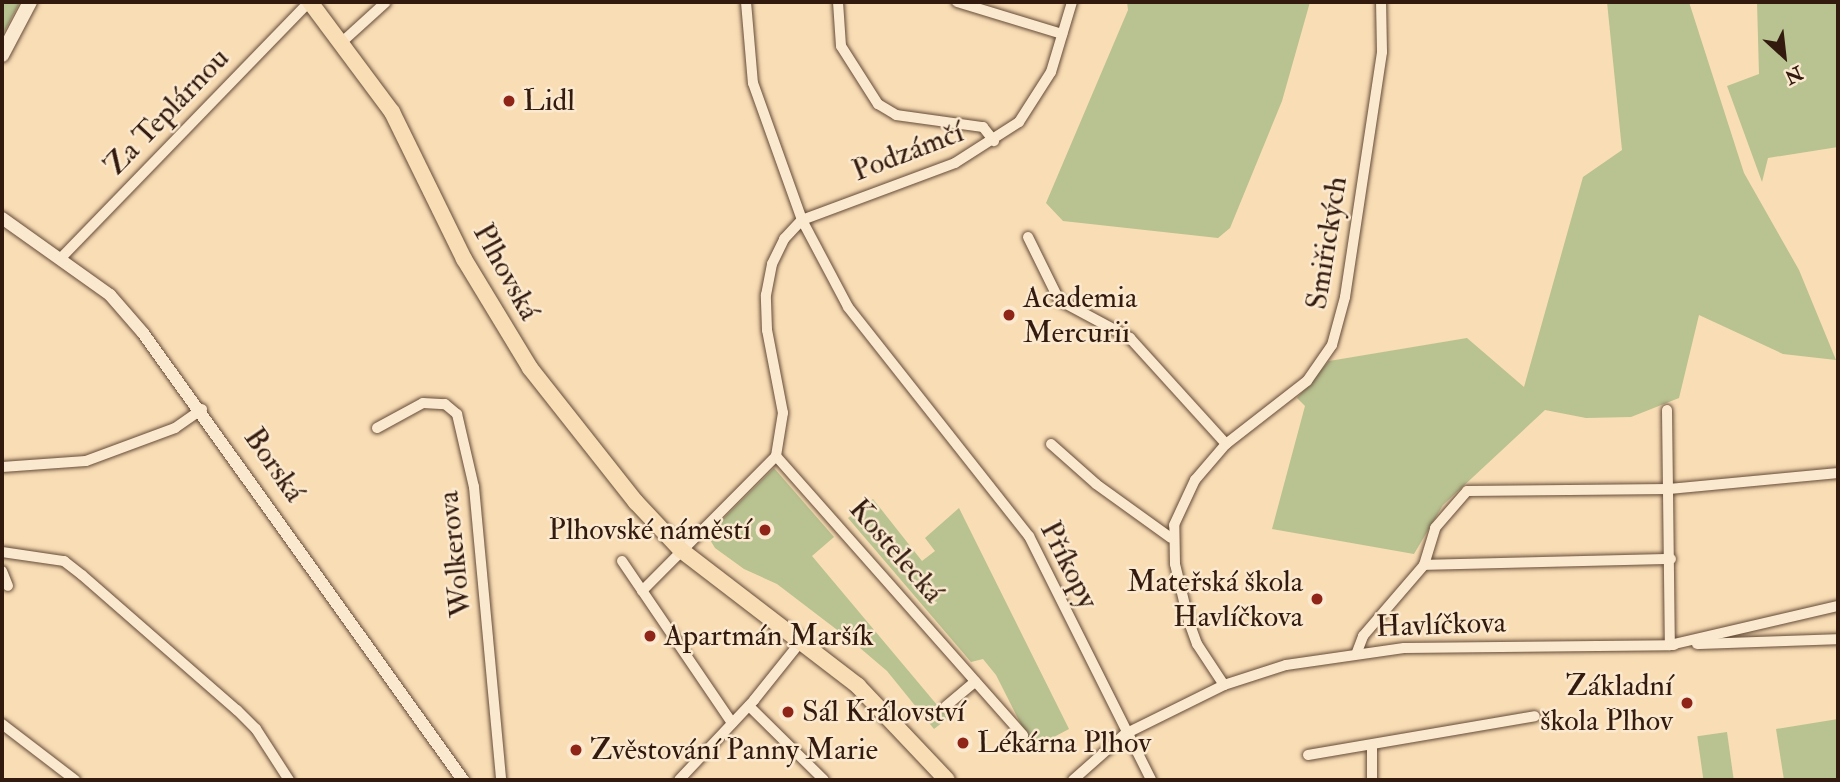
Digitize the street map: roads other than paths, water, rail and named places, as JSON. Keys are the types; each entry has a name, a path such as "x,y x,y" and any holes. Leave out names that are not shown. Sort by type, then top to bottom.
{"main road":[{"path":"2,55 30,2"},
{"name":"Plhovská","path":"309,2 392,111 464,259 530,368 636,502 681,550"},
{"path":"681,550 802,640 896,722 947,780"}],"street":[{"name":"Za Teplárnou","path":"61,258 309,2"},
{"path":"342,42 386,2"},
{"path":"642,591 776,456 783,412 767,330 766,295 772,264 784,239 802,220 752,83 746,2"},
{"path":"838,2 841,46 878,104 896,115 983,127 994,141"},
{"path":"957,2 1062,34"},
{"name":"Podzámčí","path":"802,220 955,163 994,141 1019,122 1039,95 1072,2"},
{"name":"Smiřických","path":"1171,538 1195,480 1226,444 1307,381 1332,345 1345,297 1382,52 1381,2"},
{"name":"Borská","path":"2,218 110,295 202,410 463,780"},
{"name":"Příkopy","path":"802,220 848,307 1029,536 1125,734 1151,780"},
{"path":"1028,237 1059,300 1130,338 1226,444"},
{"name":"Wolkerova","path":"377,428 423,402 445,404 457,414 474,487 501,780"},
{"path":"2,467 86,461 175,428 202,410"},
{"path":"1667,410 1670,645 1838,639"},
{"path":"1051,444 1096,484 1171,538 1197,644 1224,685"},
{"name":"Kostelecká","path":"776,456 1023,735"},
{"path":"1357,652 1363,636 1424,565 1435,528 1467,491 1669,489 1838,473"},
{"path":"2,552 64,561 256,729 289,780"},
{"path":"1424,565 1671,559"},
{"path":"622,561 732,723"},
{"path":"2,571 8,586"},
{"name":"Havlíčkova","path":"1073,780 1125,734 1224,685 1286,665 1357,652 1670,645 1838,606"},
{"path":"679,780 749,706 802,640"},
{"path":"946,706 975,682"},
{"path":"749,706 824,780"},
{"path":"1308,755 1535,716"},
{"path":"2,724 75,780"},
{"path":"1372,745 1372,780"}],"place":[{"name":"Lidl","path":"509,101"},
{"name":"Academia Mercurii","path":"1009,315"},
{"name":"Plhovské náměstí","path":"765,530"},
{"name":"Mateřská škola Havlíčkova","path":"1317,599"},
{"name":"Apartmán Maršík","path":"650,636"},
{"name":"Základní škola Plhov","path":"1687,703"},
{"name":"Sál Království","path":"788,712"},
{"name":"Lékárna Plhov","path":"963,743"},
{"name":"Zvěstování Panny Marie","path":"576,750"}]}
